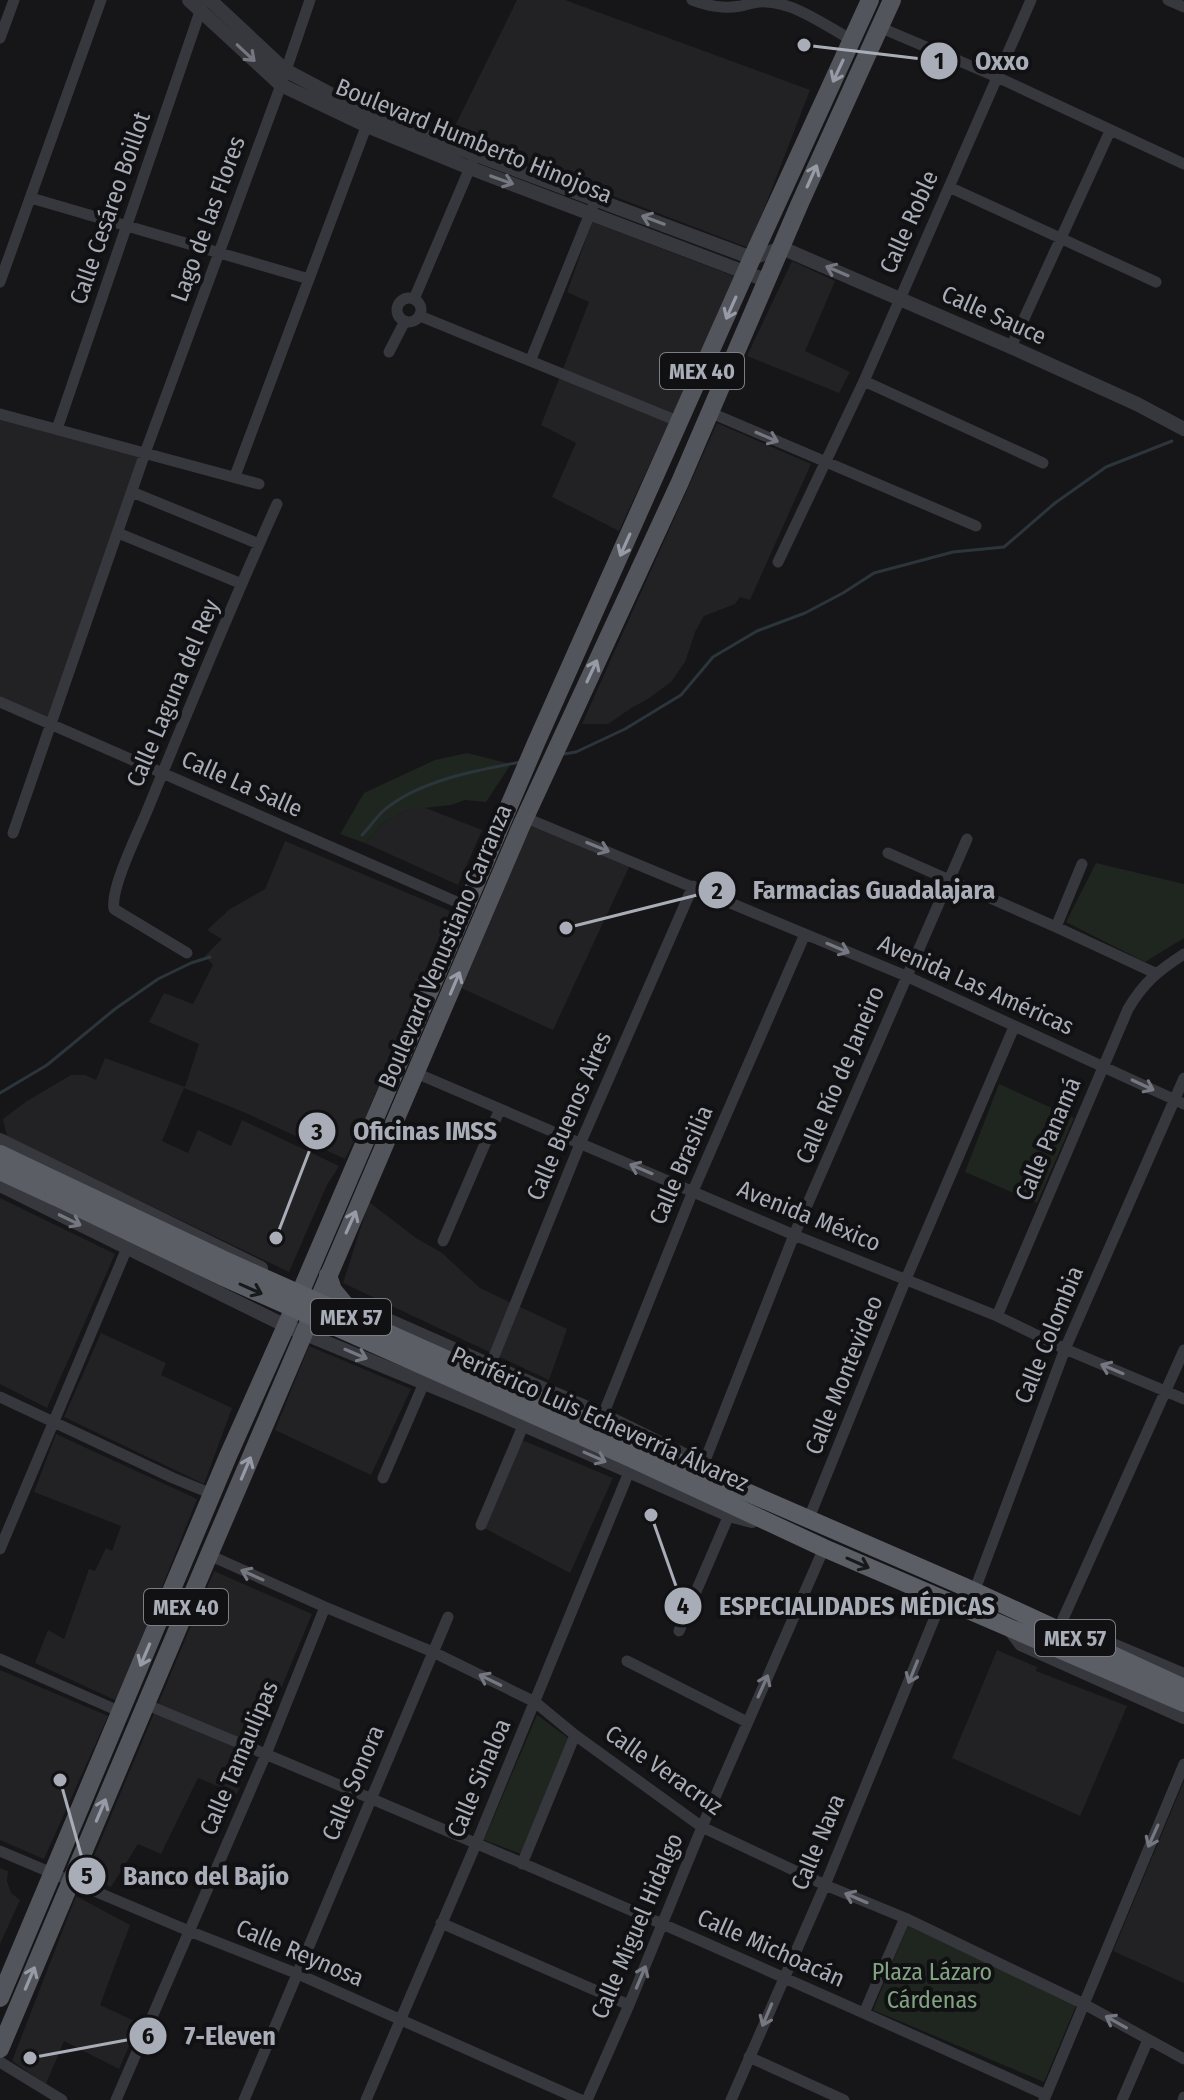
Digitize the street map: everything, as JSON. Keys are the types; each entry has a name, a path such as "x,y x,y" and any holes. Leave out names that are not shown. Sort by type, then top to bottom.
{"highway":[{"name":"Periférico Luis Echeverría Álvarez","path":"0,1154 57,1190"},
{"name":"Periférico Luis Echeverría Álvarez","path":"0,1171 57,1190 224,1260 781,1529 1184,1703"},
{"name":"Periférico Luis Echeverría Álvarez","path":"636,1459 740,1488 1062,1632 1183,1675"}],"main road":[{"name":"Boulevard Venustiano Carranza","path":"0,2049 209,1555 295,1329 303,1286 536,743 870,0"},
{"name":"Boulevard Venustiano Carranza","path":"0,1998 212,1494 295,1329 321,1293 548,768 674,494 892,0"},
{"path":"328,1275 333,1290 343,1302"}],"street":[{"path":"0,38 14,0"},
{"path":"0,282 101,0"},
{"name":"Lago de las Flores","path":"13,833 145,453 310,0"},
{"path":"692,0 723,8 762,1 787,6 852,40"},
{"name":"Calle Roble","path":"778,562 864,381 1031,0"},
{"path":"1168,0 1184,7"},
{"name":"Boulevard Humberto Hinojosa","path":"201,2 283,77 369,121 470,168 690,234 750,266 768,281"},
{"name":"Calle Cesáreo Boillot","path":"57,429 201,2"},
{"path":"879,27 997,77 1184,164"},
{"path":"235,476 369,121"},
{"name":"Boulevard Humberto Hinojosa","path":"369,121 477,154 684,249 750,266"},
{"path":"1011,347 1110,131"},
{"path":"414,299 477,154"},
{"path":"949,187 1156,282"},
{"path":"31,198 309,279"},
{"path":"531,359 593,205"},
{"path":"684,249 690,234"},
{"path":"750,266 782,248"},
{"name":"Calle Sauce","path":"782,248 900,297 1137,404 1184,429"},
{"path":"406,298 414,299 421,306 420,316 413,321 405,321 399,315 399,303 406,298"},
{"path":"420,316 680,422"},
{"path":"389,352 405,321"},
{"path":"864,381 1043,463"},
{"path":"709,412 976,526"},
{"path":"0,414 259,484"},
{"path":"132,492 259,544"},
{"name":"Calle Laguna del Rey","path":"187,953 114,909 113,900 162,773 277,504"},
{"path":"118,533 242,584"},
{"name":"Calle La Salle","path":"0,702 466,906"},
{"name":"Avenida Las Américas","path":"526,818 906,976 1179,1102"},
{"name":"Calle Río de Janeiro","path":"704,1463 794,1235 967,839"},
{"path":"888,853 1155,973"},
{"path":"1056,927 1082,864"},
{"name":"Calle Buenos Aires","path":"490,1366 580,1144 693,886"},
{"name":"Calle Brasilia","path":"603,1415 693,1191 805,934"},
{"name":"Calle Panamá","path":"997,1316 1128,1009 1139,990 1155,973 1184,954"},
{"name":"Calle Montevideo","path":"809,1518 906,1279 1014,1027"},
{"name":"Avenida México","path":"416,1073 794,1235 997,1316 1065,1349 1184,1399"},
{"name":"Calle Colombia","path":"974,1592 1065,1349 1179,1102 1184,1078"},
{"path":"443,1241 500,1109"},
{"name":"Periférico Luis Echeverría Álvarez","path":"0,1140 277,1275 367,1311 603,1415 704,1463 732,1479 740,1488"},
{"path":"0,1185 258,1313 523,1426 636,1459 729,1515 781,1529"},
{"path":"2,1541 127,1248"},
{"path":"258,1313 280,1304 284,1290 277,1275"},
{"path":"329,1342 323,1327 327,1313 340,1306 367,1311"},
{"path":"1062,1632 1184,1350"},
{"path":"383,1478 424,1383"},
{"path":"0,1397 212,1494"},
{"path":"481,1525 523,1426"},
{"name":"Calle Sinaloa","path":"366,2100 636,1459"},
{"path":"679,1631 729,1515"},
{"name":"Calle Miguel Hidalgo","path":"584,2100 629,2005 702,1827 824,1548"},
{"name":"Calle Veracruz","path":"209,1555 433,1652 535,1702 575,1735 702,1827 825,1885 905,1918 1084,2004 1184,2059"},
{"name":"Calle Nava","path":"731,2100 825,1885 942,1600"},
{"name":"Calle Tamaulipas","path":"116,2100 266,1754 325,1607"},
{"name":"Calle Sonora","path":"244,2100 448,1617"},
{"path":"1008,1626 1021,1644 1032,1650 1184,1717"},
{"path":"0,1659 121,1712"},
{"path":"627,1661 747,1722"},
{"name":"Calle Michoacán","path":"145,1704 663,1925 1045,2097"},
{"path":"522,1864 575,1735"},
{"path":"1045,2097 1184,1764"},
{"name":"Calle Reynosa","path":"0,1851 298,1974 584,2100"},
{"path":"864,2013 905,1918"},
{"path":"441,1923 629,2005"},
{"path":"1122,2100 1148,2040"},
{"path":"749,2057 844,2100"},
{"path":"0,2062 62,2100"}],"shaded area":[{"path":"517,0 565,0 810,90 749,248 451,134"},
{"path":"592,222 736,277 619,531 552,497 576,443 541,425 589,302 567,292"},
{"path":"792,261 835,281 805,351 850,372 839,393 747,356"},
{"path":"0,413 145,453 51,725 0,702"},
{"path":"717,423 811,464 750,600 740,597 735,604 704,616 685,662 671,682 648,699 608,724 582,724"},
{"path":"423,807 482,830 458,885 365,843 384,822 406,810"},
{"path":"530,826 630,865 553,1030 459,987"},
{"path":"285,841 450,911 365,1119 345,1159 184,1088 162,1141 188,1153 198,1130 231,1146 242,1120 339,1166 327,1185 289,1272 7,1137 3,1119 71,1075 85,1075 96,1080 105,1058 185,1087 199,1044 149,1022 164,993 193,1004 213,965 205,956 222,939 207,930 230,909 265,889"},
{"path":"0,1198 115,1254 47,1408 0,1384"},
{"path":"369,1202 416,1238 442,1253 480,1288 567,1329 549,1380 343,1283"},
{"path":"101,1333 166,1363 161,1375 232,1408 204,1484 64,1417"},
{"path":"309,1346 411,1389 371,1475 275,1430"},
{"path":"56,1434 197,1499 117,1701 35,1663 48,1630 64,1639 89,1569 95,1571 106,1548 112,1551 121,1526 34,1492"},
{"path":"522,1440 613,1478 570,1573 482,1527"},
{"path":"214,1571 312,1614 237,1794 198,1778 161,1854 138,1844 111,1887 86,1875"},
{"path":"997,1650 1037,1667 1036,1671 1127,1706 1080,1816 952,1758"},
{"path":"0,1670 108,1716 44,1859 0,1840"},
{"path":"1184,1781 1184,1983 1113,1951"},
{"path":"0,1868 8,1871 11,1893 20,1900 0,1944"},
{"path":"76,1896 130,1925 100,2005 139,2023 119,2069 64,2041 46,2084 12,2061"}],"green space":[{"path":"467,753 511,764 486,802 465,800 451,805 406,810 384,822 365,843 340,834 364,793 435,760"},
{"path":"1096,863 1184,884 1184,938 1145,962 1066,922"},
{"path":"999,1084 1074,1118 1037,1203 965,1172"},
{"path":"537,1715 568,1738 521,1854 484,1840"},
{"name":"Plaza Lázaro Cárdenas","path":"908,1925 1078,2001 1044,2082 873,2010"}],"waterway":[{"path":"564,754 576,752 625,729 681,695 713,657 757,631 805,613 874,573 953,552 1004,547 1055,503 1106,467 1172,441"},
{"path":"362,835 382,812 412,792 448,778 521,762"},
{"path":"0,1093 47,1065 115,1009 158,979 210,957"}],"place":[{"name":"Oxxo","path":"804,45"},
{"name":"Farmacias Guadalajara","path":"566,928"},
{"name":"Oficinas IMSS","path":"276,1238"},
{"name":"ESPECIALIDADES MÉDICAS","path":"651,1515"},
{"name":"Banco del Bajío","path":"60,1780"},
{"name":"7-Eleven","path":"30,2058"}]}
